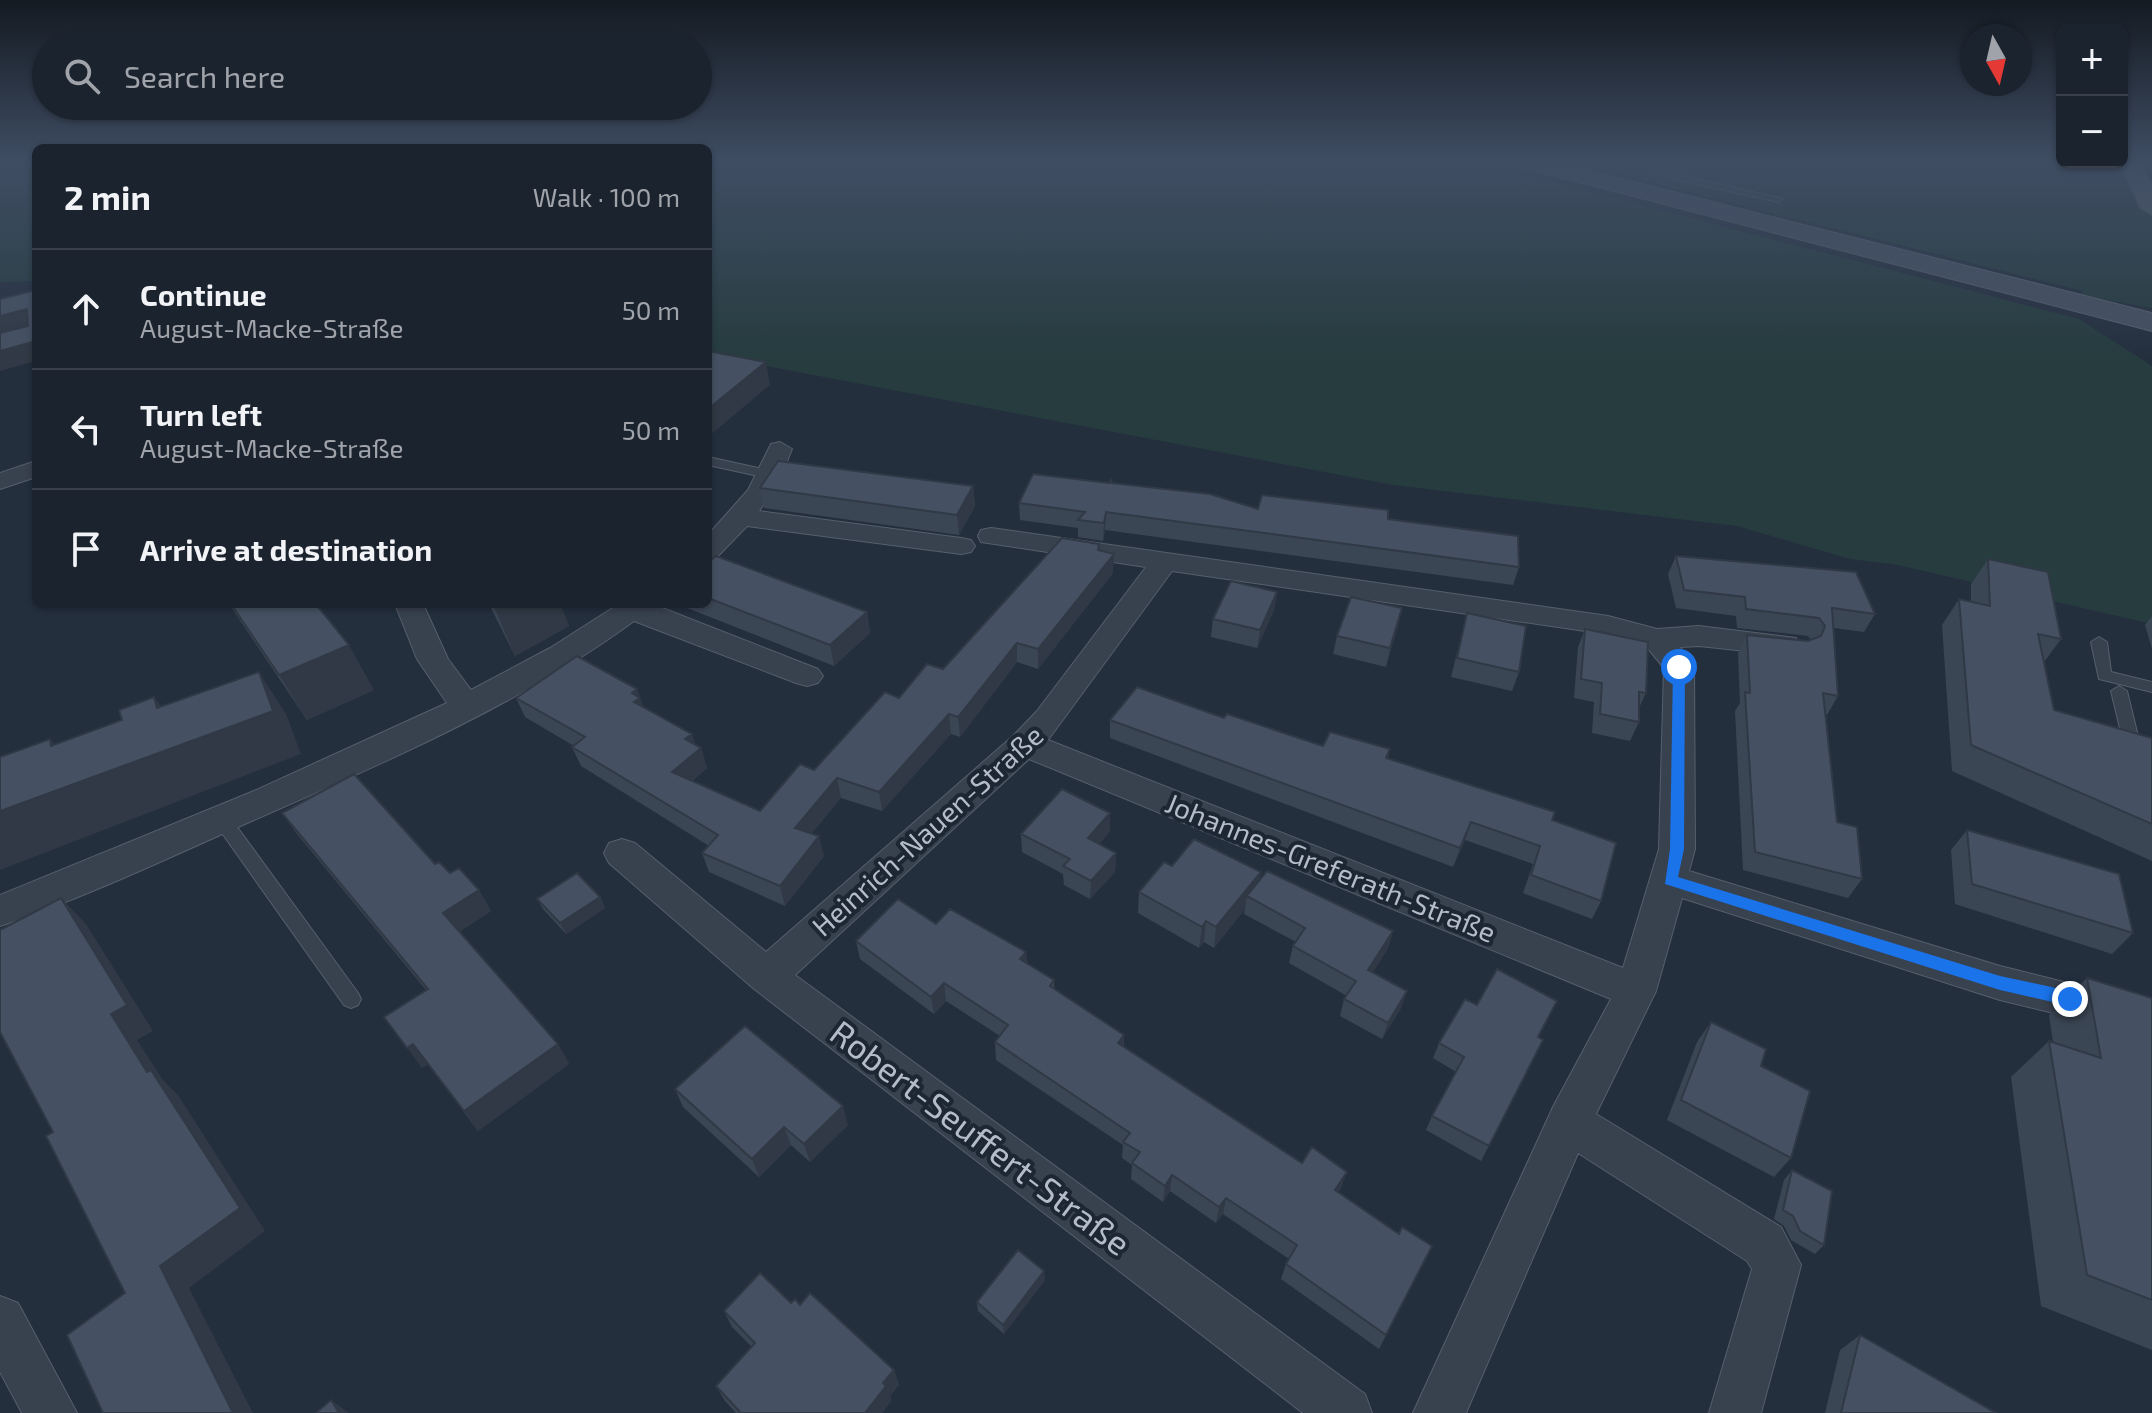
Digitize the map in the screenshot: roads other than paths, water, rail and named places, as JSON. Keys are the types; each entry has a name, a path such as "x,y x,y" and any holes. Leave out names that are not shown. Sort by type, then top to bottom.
{"main road":[{"path":"1811,227 2152,322"},
{"path":"2102,309 2152,309"},
{"path":"2102,309 2152,332"}],"street":[{"path":"712,546 742,517 772,475 780,449"},
{"path":"0,481 32,470"},
{"path":"742,517 961,546"},
{"path":"991,536 1608,625 1657,639 1699,636 1797,646"},
{"name":"Heinrich-Nauen-Straße","path":"767,976 984,777 1025,744 1048,719 1165,561"},
{"path":"410,608 420,636 445,684 468,706"},
{"path":"0,911 223,821 468,706 528,674 633,608"},
{"path":"637,608 807,676"},
{"path":"1439,1413 1569,1122 1636,991 1670,880 1677,849 1679,667 1657,639"},
{"name":"Johannes-Greferath-Straße","path":"1025,744 1636,991"},
{"name":"Robert-Seuffert-Straße","path":"622,853 767,976 1346,1413"},
{"path":"1670,880 2000,983 2070,999"},
{"path":"1569,1122 1764,1244 1777,1265 1735,1413"},
{"path":"0,1321 51,1413"}],"lane":[{"path":"712,462 772,475"},
{"path":"2099,642 2104,675 2152,687"},
{"path":"2119,691 2135,757 2152,762"},
{"path":"223,821 351,999"}]}
